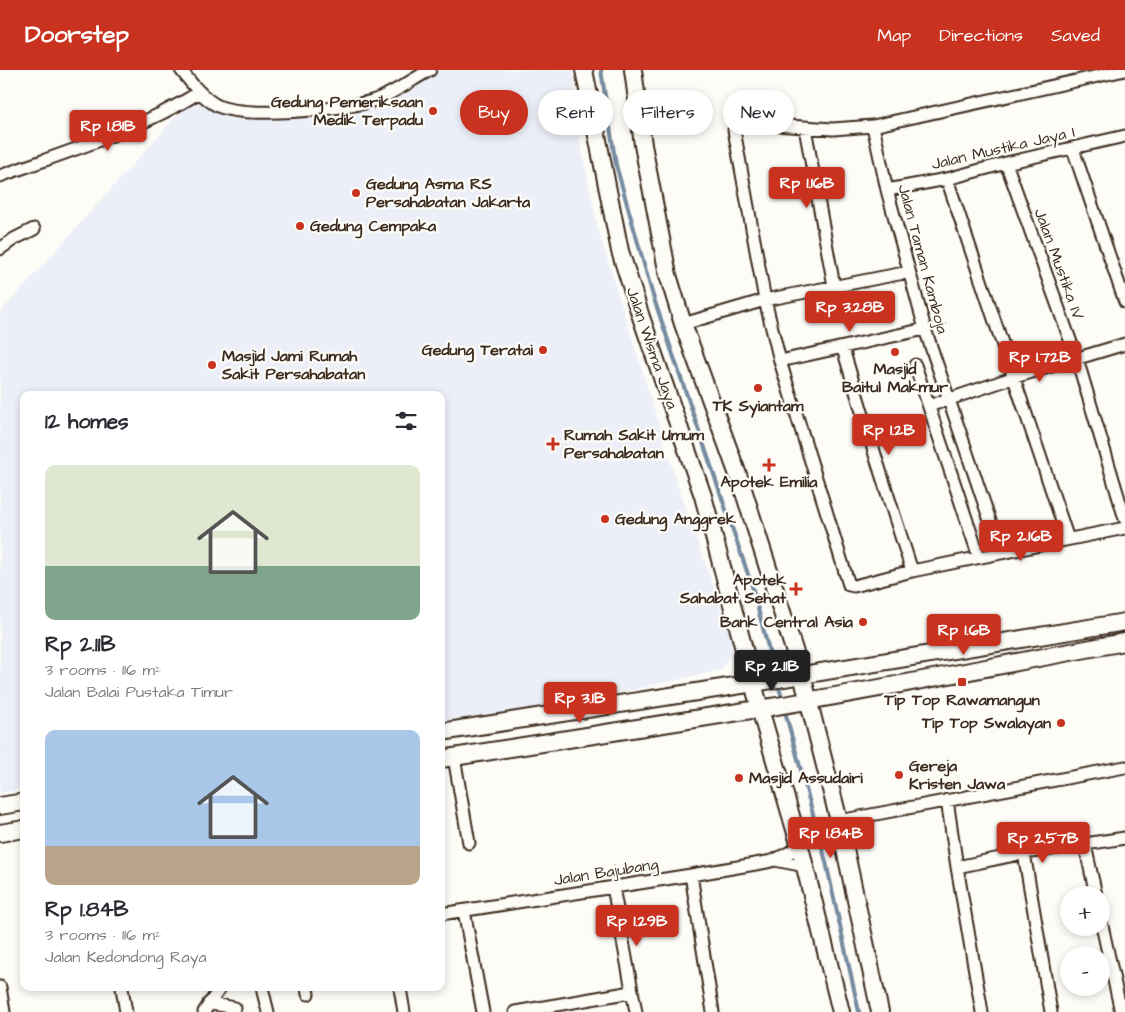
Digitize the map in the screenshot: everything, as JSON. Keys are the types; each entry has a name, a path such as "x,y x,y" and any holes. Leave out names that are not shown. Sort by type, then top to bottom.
{"street":[{"path":"181,70 200,92 217,105 250,113 319,110 371,101 430,70"},
{"name":"Jalan Wisma Jaya","path":"584,70 620,251 641,318 704,496 766,708 841,1012"},
{"path":"633,70 643,145 668,275 683,324 742,486 798,676 839,822 880,1012"},
{"path":"1125,70 873,126 833,129 745,123 736,126 735,137 765,300 780,362 849,585 854,586 912,571 1125,528"},
{"path":"0,176 103,140 172,110 200,92"},
{"name":"Jalan Taman Kamboja","path":"873,126 887,190 925,329 1000,554"},
{"path":"805,128 834,286"},
{"name":"Jalan Mustika Jaya I","path":"887,190 948,179 1006,163 1125,136"},
{"path":"1073,149 1125,302"},
{"name":"Jalan Mustika IV","path":"1006,163 1076,360 1125,519"},
{"path":"948,179 1068,539"},
{"path":"0,249 14,238 34,229"},
{"path":"683,324 765,300 909,272"},
{"path":"780,362 925,329"},
{"path":"929,406 1015,377 1125,344"},
{"path":"843,349 912,571"},
{"path":"915,365 979,557"},
{"path":"445,731 758,683 1125,622"},
{"path":"469,843 448,758 543,741 598,735 766,708 1125,642"},
{"path":"593,709 598,735"},
{"path":"839,822 1125,767"},
{"path":"947,800 982,1012"},
{"path":"0,806 20,803"},
{"path":"0,832 20,830"},
{"path":"957,867 1125,838"},
{"path":"1085,845 1094,886"},
{"name":"Jalan Bajubang","path":"445,913 775,860 800,847"},
{"path":"1024,854 1052,1012"},
{"name":"Jalan Bajubang","path":"775,860 805,866"},
{"path":"691,875 713,1012"},
{"path":"613,887 636,1012"},
{"path":"464,911 483,1012"},
{"path":"1104,936 1120,1012"},
{"path":"0,987 4,1012"},
{"path":"122,991 126,1012"},
{"path":"206,1008 218,991"},
{"path":"263,991 268,1012"},
{"path":"400,991 404,1012"},
{"path":"514,1012 632,992"},
{"path":"206,1008 235,1008"}],"shaded area":[{"name":"Rumah Sakit Umum Persahabatan","path":"433,70 573,70 575,90 538,90 538,135 580,135 598,229 677,483 734,647 721,670 619,693 445,724 445,391 20,391 20,790 0,793 0,313 170,123 194,99 211,109 269,117 374,102"}],"waterway":[{"path":"601,70 616,165 653,296 752,586 775,674"},
{"path":"778,684 783,701"},
{"path":"784,708 826,862 859,1012"}],"place":[{"name":"Gedung Pemeriksaan Medik Terpadu","path":"433,111"},
{"name":"Gedung Asma RS Persahabatan Jakarta","path":"356,193"},
{"name":"Gedung Cempaka","path":"300,226"},
{"name":"Gedung Teratai","path":"543,350"},
{"name":"Masjid Baitul Makmur","path":"895,352"},
{"name":"Masjid Jami Rumah Sakit Persahabatan","path":"212,365"},
{"name":"TK Syiantam","path":"758,388"},
{"name":"Rumah Sakit Umum Persahabatan","path":"553,444"},
{"name":"Apotek Emilia","path":"769,465"},
{"name":"Gedung Anggrek","path":"605,519"},
{"name":"Apotek Sahabat Sehat","path":"796,589"},
{"name":"Bank Central Asia","path":"863,622"},
{"name":"Tip Top Rawamangun","path":"962,682"},
{"name":"Tip Top Swalayan","path":"1061,723"},
{"name":"Gereja Kristen Jawa","path":"899,775"},
{"name":"Masjid Assudairi","path":"739,778"}]}
